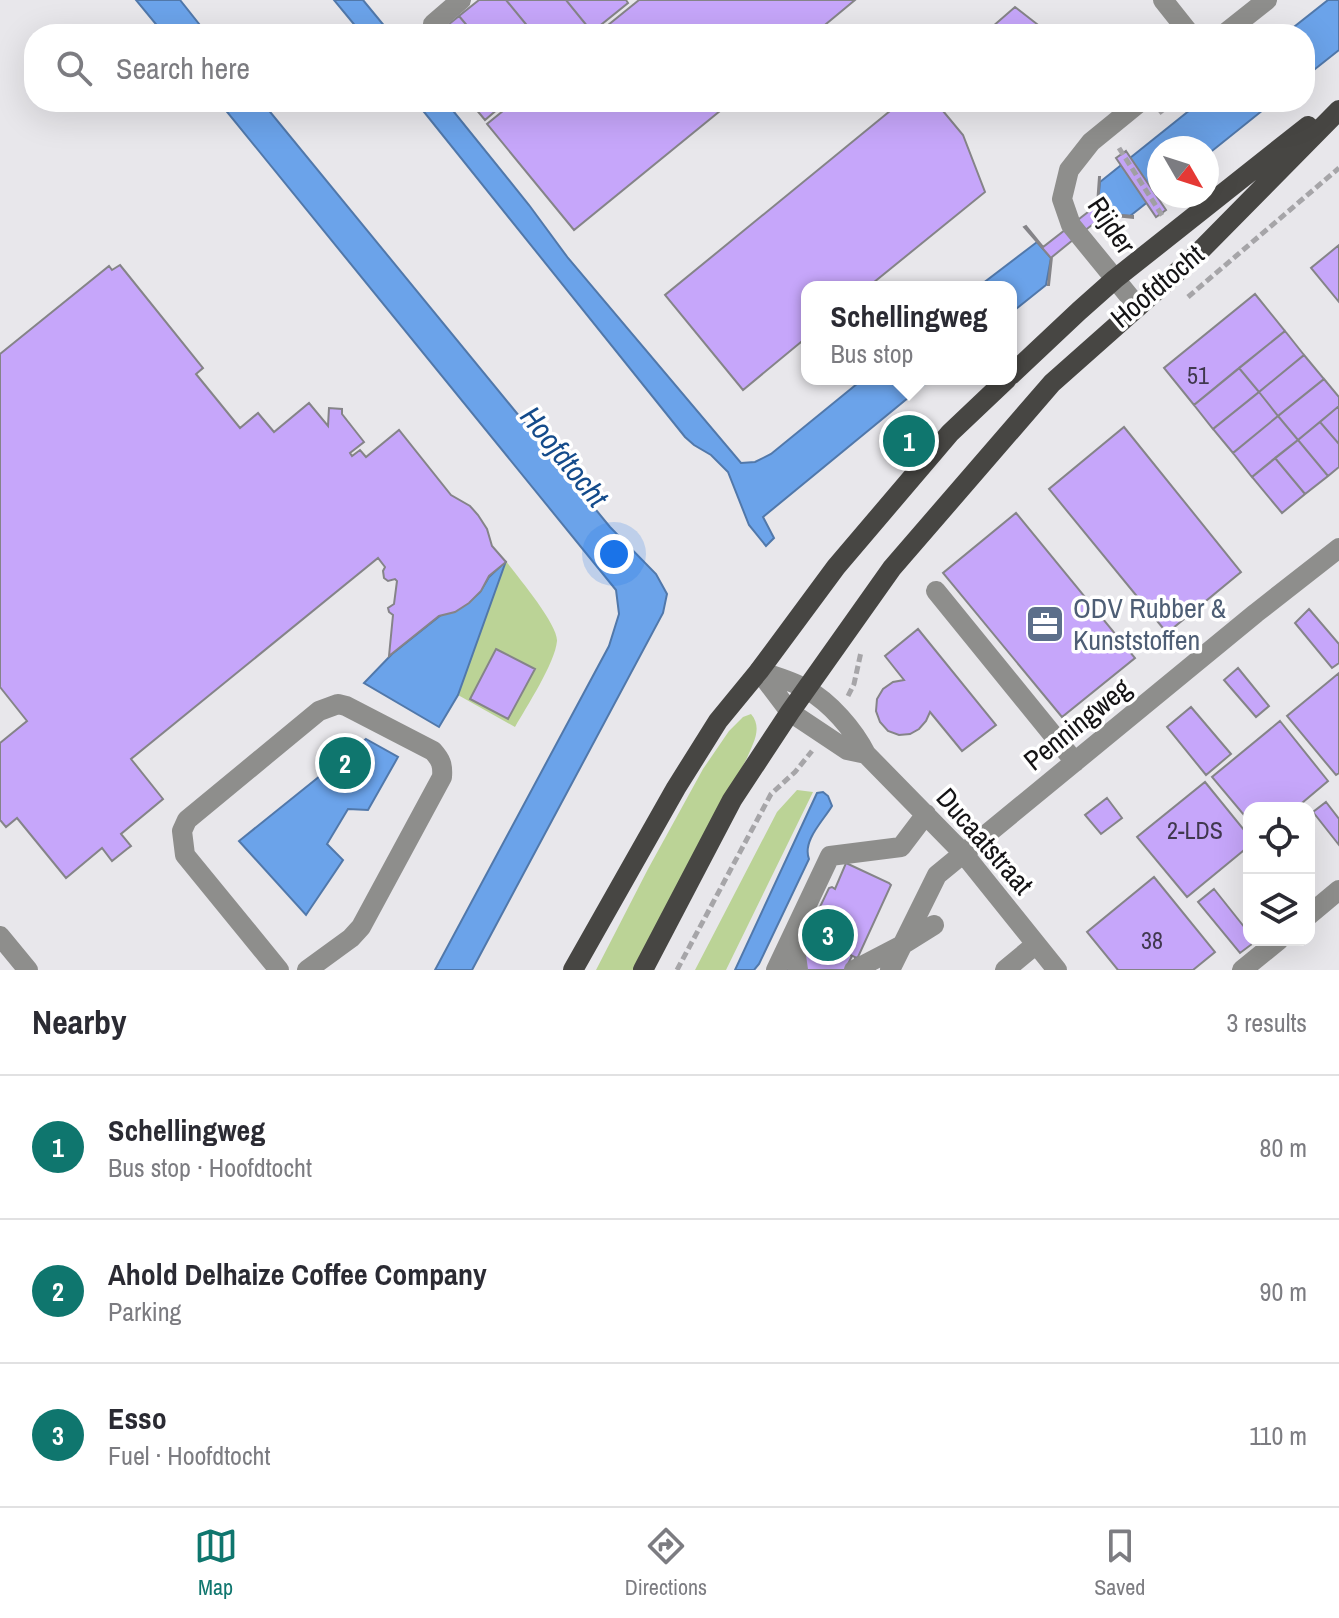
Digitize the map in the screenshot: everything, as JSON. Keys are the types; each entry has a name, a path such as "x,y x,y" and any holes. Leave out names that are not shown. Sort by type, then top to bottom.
{"main road":[{"name":"Hoofdtocht","path":"1017,369 1115,279 1339,102"},
{"name":"Hoofdtocht","path":"643,970 732,800 892,568 1052,383 1193,258 1339,110"},
{"name":"Hoofdtocht","path":"573,970 676,788 718,721 836,567 950,433 1001,385"}],"street":[{"path":"433,24 461,0"},
{"path":"1163,0 1182,24"},
{"path":"1237,24 1267,0"},
{"name":"Rijder","path":"1128,112 1091,142 1069,170 1062,199 1071,225 1138,307"},
{"name":"Penningweg","path":"890,970 937,875 1339,548"},
{"path":"936,591 1075,762"},
{"name":"Ducaatstraat","path":"759,671 807,689 837,713 858,737 866,754 963,853 1057,970"},
{"name":"Ducaatstraat","path":"759,671 790,712 847,750 866,754"},
{"path":"279,970 185,855 182,831 187,820 319,711 338,704 433,751 443,767 442,777 361,927 307,970"},
{"path":"776,970 830,856 901,847 926,814"},
{"path":"1315,910 1339,890"},
{"path":"854,970 934,925"},
{"path":"793,934 798,970"},
{"path":"0,936 28,970"},
{"path":"879,970 902,945"},
{"path":"1005,970 1035,945"},
{"path":"1242,970 1272,946"}],"path":[{"name":"Rijder","path":"1121,154 1161,214"},
{"name":"Hoofdtocht","path":"1184,300 1339,168"},
{"path":"837,713 854,684 864,643"},
{"path":"677,970 771,794 795,772 824,735"}],"green space":[{"path":"506,561 544,612 557,641 546,672 515,727 458,695"},
{"path":"751,714 757,730 747,758 634,970 596,970 703,769 729,731 743,717"},
{"path":"797,790 813,792 726,970 695,970 777,812"}],"water":[{"path":"136,0 180,0 199,24 156,24"},
{"path":"334,0 363,0 383,24 354,24"},
{"path":"1328,0 1339,0 1339,50 1315,69 1315,24 1298,24"},
{"path":"227,112 270,112 610,527 656,574 667,594 663,613 472,970 435,970 609,646 619,614 616,590"},
{"path":"424,112 454,112 568,258 741,463 755,462 771,454 856,385 924,385 763,517 774,538 766,546 749,525 728,472 711,455 685,437"},
{"path":"1188,112 1261,112 1219,145 1219,136 1158,136"},
{"path":"1147,144 1147,203 1130,216 1106,214 1098,204 1100,182"},
{"path":"1037,242 1051,258 1046,285 1017,308 1017,281 986,281"},
{"path":"506,561 458,695 439,727 364,683 392,654 441,615 469,602"},
{"path":"366,739 398,757 368,810 348,809 327,844 343,860 306,915 239,841"},
{"path":"823,792 832,806 811,838 809,859 759,964 754,970 735,970 817,793"}],"building":[{"path":"479,0 506,0 526,24 466,24 459,16"},
{"path":"506,0 566,0 586,24 526,24"},
{"path":"566,0 626,0 628,3 602,24 586,24"},
{"path":"639,0 855,0 826,24 609,24"},
{"path":"1015,7 1037,24 995,24"},
{"path":"459,16 466,24 449,24"},
{"path":"478,112 494,112 485,120"},
{"path":"502,112 719,112 574,230 487,124"},
{"path":"889,112 944,112 963,135 985,192 875,281 801,281 801,342 743,390 665,295"},
{"path":"1126,151 1147,182 1147,204 1116,158"},
{"path":"1099,177 1098,204 1106,214 1133,218 1105,215 1079,235 1052,257 1048,285 1051,258 1024,227 1043,247 1097,205"},
{"path":"1150,208 1165,208 1166,210 1156,217"},
{"path":"1339,245 1339,302 1311,268"},
{"path":"120,265 203,368 196,374 240,428 258,413 274,432 309,403 328,426 329,408 342,409 342,414 364,442 350,453 352,456 360,450 366,457 399,430 451,495 470,506 478,515 487,529 492,546 506,562 489,576 481,591 469,603 455,612 439,616 389,656 393,615 388,608 394,604 397,581 384,578 385,567 378,558 131,759 163,799 121,834 131,846 112,861 102,848 66,878 17,818 6,827 0,820 0,743 27,721 0,687 0,354 109,266 112,270"},
{"path":"1255,294 1285,331 1194,405 1164,368"},
{"path":"1285,331 1304,355 1259,392 1239,368"},
{"path":"1304,355 1324,379 1278,416 1259,392"},
{"path":"1239,368 1259,392 1213,429 1194,405"},
{"path":"1324,379 1339,397 1339,406 1298,440 1278,416"},
{"path":"1259,392 1278,416 1233,453 1213,429"},
{"path":"1339,406 1339,444 1320,422"},
{"path":"1278,416 1298,440 1252,477 1233,453"},
{"path":"1320,422 1339,444 1339,467 1328,476 1298,440"},
{"path":"1124,427 1241,572 1167,633 1049,489"},
{"path":"1298,440 1328,476 1305,494 1275,458"},
{"path":"1275,458 1305,494 1282,513 1252,477"},
{"path":"1016,513 1135,658 1062,717 943,573"},
{"path":"1309,609 1339,644 1339,663 1332,668 1295,623"},
{"path":"918,629 996,725 962,751 930,712 919,729 899,735 888,731 876,711 877,699 883,689 893,682 904,680 885,656"},
{"path":"496,649 535,669 508,719 470,699"},
{"path":"1238,668 1269,706 1256,717 1224,680"},
{"path":"1339,673 1339,773 1336,775 1287,716"},
{"path":"1191,707 1231,754 1206,775 1167,727"},
{"path":"1280,721 1328,781 1303,802 1243,802 1243,814 1212,777"},
{"path":"1205,782 1243,829 1243,851 1187,897 1137,837"},
{"path":"1107,798 1122,818 1101,834 1085,815"},
{"path":"1326,802 1339,819 1339,845 1315,815 1315,810"},
{"path":"846,863 891,885 855,958 807,934 829,888 835,889"},
{"path":"1154,877 1215,952 1193,970 1118,970 1087,932"},
{"path":"1214,889 1243,925 1243,946 1249,946 1240,953 1198,902"},
{"path":"802,932 852,956 845,970 770,970"}],"place":[{"name":"Schellingweg","path":"909,441"},
{"name":"ODV Rubber & Kunststoffen","path":"1045,624"},
{"name":"Ahold Delhaize Coffee Company","path":"345,763"},
{"name":"Esso","path":"828,935"}]}
